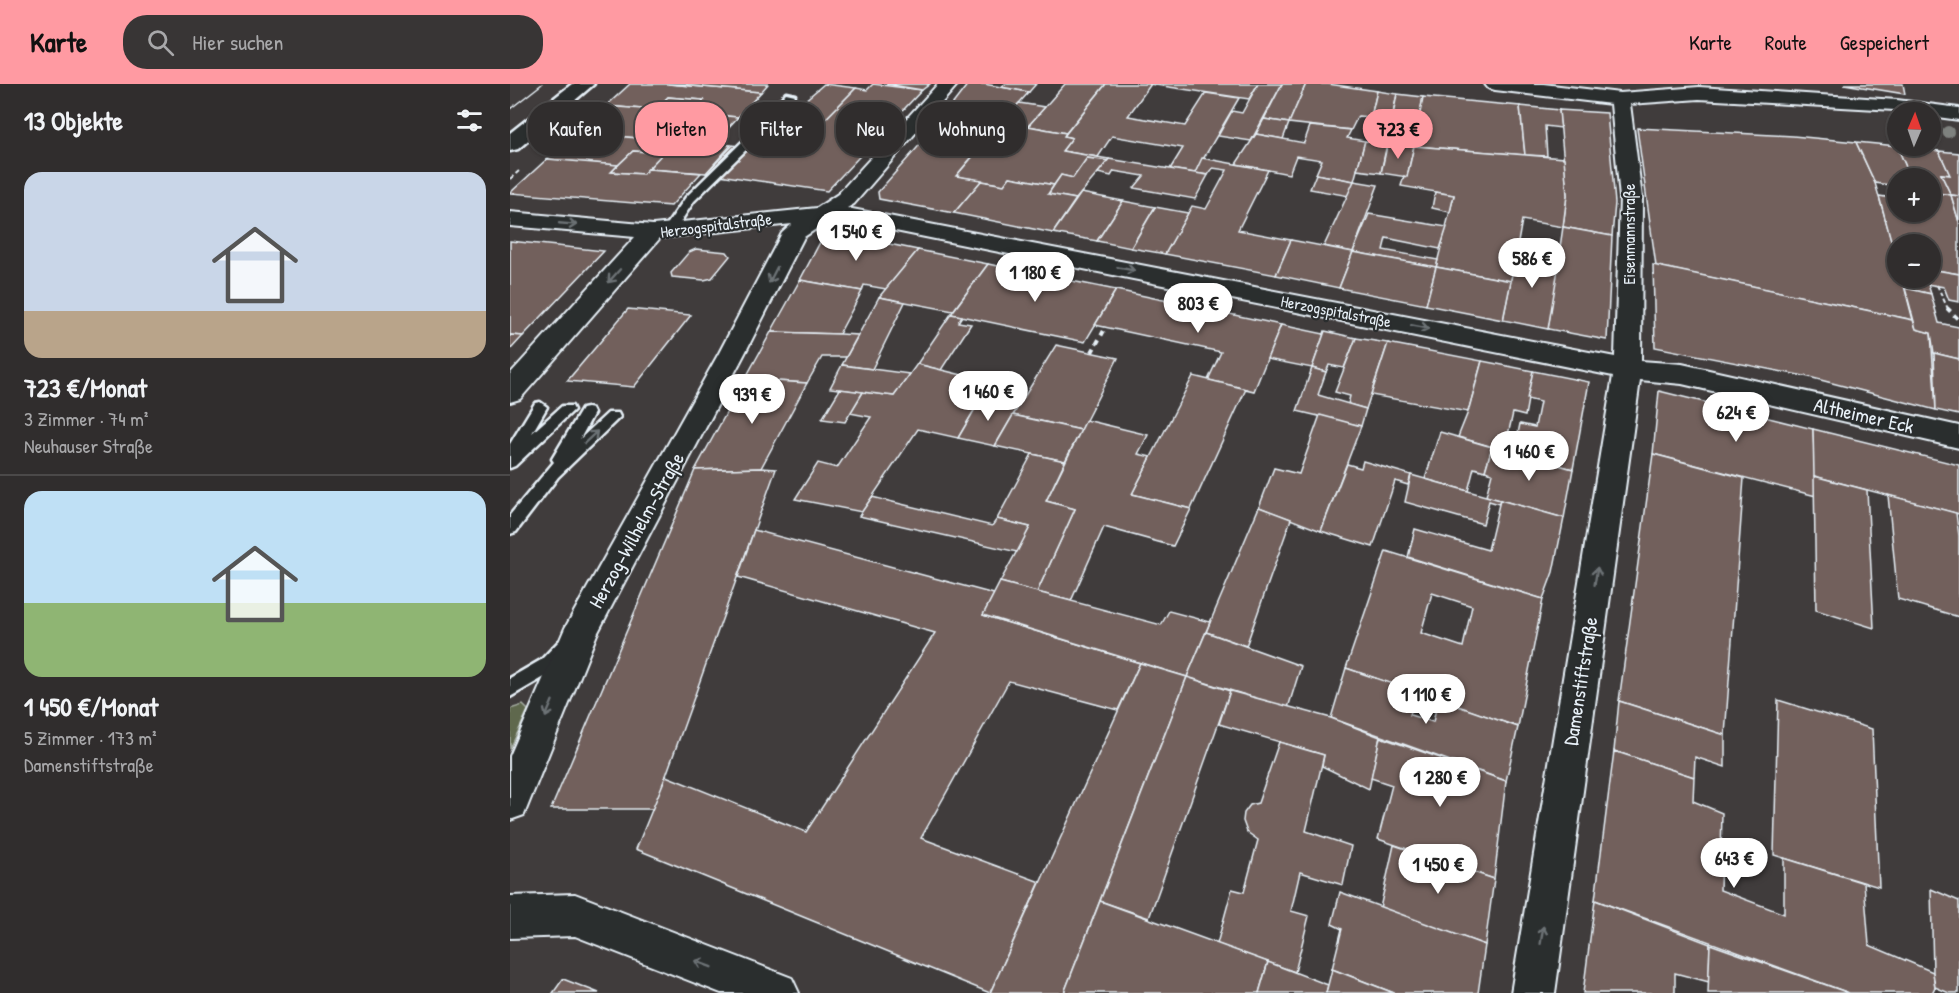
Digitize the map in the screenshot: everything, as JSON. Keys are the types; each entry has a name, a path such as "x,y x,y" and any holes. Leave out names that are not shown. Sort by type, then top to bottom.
{"main road":[{"path":"510,144 584,84"}],"street":[{"path":"1495,84 1620,99 1699,93 1887,108"},
{"name":"Herzog-Wilhelm-Straße","path":"510,801 582,628 732,353 794,233 846,199 945,88"},
{"name":"Eisenmannstraße","path":"1620,99 1631,198 1628,369"},
{"path":"1941,104 1959,114"},
{"name":"Herzogspitalstraße","path":"510,219 661,232 821,214 850,215 1628,369"},
{"path":"510,392 661,232"},
{"name":"Altheimer Eck","path":"1628,369 1682,374 1959,437"},
{"name":"Damenstiftstraße","path":"1533,993 1628,369"},
{"path":"510,917 575,915 777,993"}],"lane":[{"path":"661,232 690,198 749,141 790,95"},
{"path":"510,457 540,407"},
{"path":"510,462 567,410"},
{"path":"510,526 552,473 587,412"},
{"path":"552,473 613,417"},
{"path":"510,688 547,666 582,628"}],"path":[{"path":"1938,288 1949,311 1959,321"},
{"path":"1092,352 1106,327"}],"green space":[{"path":"523,705 528,710 510,749 510,709"}],"building":[{"path":"630,84 668,84 761,92 752,102 740,102 738,117 728,116 728,102 702,102 704,100 668,97 663,102 635,102 635,108 623,107 623,102 610,102"},
{"path":"668,84 768,84 761,92"},
{"path":"824,84 856,88 842,102 836,102 836,108 824,121 824,102 803,102"},
{"path":"873,84 922,90 905,108 905,102 842,102 856,88 867,90"},
{"path":"886,84 930,84 922,90"},
{"path":"968,84 984,84 1029,92 1020,102 954,102"},
{"path":"1005,84 1036,84 1029,92 1001,87"},
{"path":"1065,84 1106,84 1066,133 1028,126"},
{"path":"1106,84 1151,84 1128,116 1185,126 1206,93 1239,98 1195,173 1170,169 1183,148 1112,136 1098,157 1062,151 1072,138 1064,136"},
{"path":"1149,84 1258,84 1249,99"},
{"path":"1258,84 1282,84 1251,141 1218,136 1232,111 1242,113"},
{"path":"1282,84 1306,84 1289,123 1264,119"},
{"path":"1306,84 1328,84 1377,91 1371,117 1358,116 1351,130 1289,123"},
{"path":"1844,84 1903,84 1905,94"},
{"path":"1377,91 1397,94 1390,129 1379,127 1380,120 1371,117"},
{"path":"1397,94 1423,97 1414,146 1388,142"},
{"path":"668,97 704,100 702,102 663,102"},
{"path":"1423,97 1520,106 1525,155 1414,146"},
{"path":"1026,104 1045,107 1028,126 1066,133 1064,136 1072,138 1062,151 1109,159 1108,161 1087,158 1073,178 1061,175 1054,185 1010,177 1004,185 956,176 973,156 1026,156"},
{"path":"1520,106 1559,110 1561,128 1545,126 1547,156 1525,155"},
{"path":"623,107 635,108 635,138 623,137"},
{"path":"836,108 836,156 860,156 827,191 706,173 722,156 728,156 728,150 733,145 740,147 740,156 824,156 824,121"},
{"path":"1559,110 1607,113 1615,203 1612,236 1563,227 1567,195"},
{"path":"728,116 738,117 728,128"},
{"path":"1264,119 1289,123 1283,139 1256,134"},
{"path":"1310,126 1351,130 1347,138 1365,141 1354,181 1316,174 1322,160 1296,156 1289,174 1236,164 1256,134 1304,143"},
{"path":"1379,127 1390,129 1381,173 1357,170 1365,141 1376,142"},
{"path":"1637,128 1793,136 1856,142 1875,183 1890,234 1887,234 1887,288 1905,288 1913,320 1656,266"},
{"path":"623,137 635,138 635,151 618,165 547,159 550,156 623,156"},
{"path":"1388,142 1414,146 1407,177 1381,173"},
{"path":"1856,142 1887,145 1887,156 1901,156 1907,168 1887,168 1887,185 1875,183"},
{"path":"1414,146 1564,158 1567,195 1563,227 1522,220 1511,281 1436,267 1454,195 1401,186 1404,176 1407,177"},
{"path":"917,148 917,156 973,156 956,176 982,180 954,213 879,199 878,192"},
{"path":"633,151 635,151 635,156 660,156 643,174 611,172"},
{"path":"1941,151 1959,153 1959,196 1951,195 1941,174 1950,175"},
{"path":"1941,155 1950,175 1941,174 1941,168 1907,168 1901,156"},
{"path":"660,156 721,156 706,173 648,169"},
{"path":"1087,158 1108,161 1076,199 1048,194 1061,175 1073,178"},
{"path":"1202,158 1268,170 1238,230 1291,240 1276,275 1165,254 1192,206 1206,209 1227,170 1213,168 1208,175 1195,173"},
{"path":"547,159 618,165 611,172 643,174 648,169 701,173 671,206 510,193"},
{"path":"1109,159 1208,175 1195,199 1134,188 1144,176 1114,171 1111,176 1098,173"},
{"path":"1316,174 1354,181 1349,196 1310,189"},
{"path":"1941,174 1951,195 1941,194"},
{"path":"1010,177 1054,185 1048,194 1076,199 1053,233 954,213 981,181 1004,185"},
{"path":"1354,181 1378,185 1353,252 1324,246"},
{"path":"1435,192 1454,195 1450,212 1432,208"},
{"path":"1081,193 1123,201 1097,241 1053,233"},
{"path":"1941,194 1951,195 1959,222 1959,274 1941,271 1941,234 1889,234 1879,196 1887,197 1887,222 1941,222"},
{"path":"1951,195 1959,196 1959,222"},
{"path":"1123,201 1155,207 1131,248 1097,241"},
{"path":"1155,207 1188,213 1165,254 1131,248"},
{"path":"1369,214 1447,227 1440,249 1386,238 1383,250 1438,260 1436,267 1353,252"},
{"path":"1563,227 1612,236 1607,340 1548,329"},
{"path":"826,231 918,250 886,289 864,285 862,291 800,280"},
{"path":"1291,240 1353,252 1339,288 1276,275"},
{"path":"510,241 604,251 523,336 510,335"},
{"path":"696,249 727,252 730,256 712,278 704,280 672,277 671,273 689,252"},
{"path":"1517,249 1560,257 1548,329 1503,320"},
{"path":"918,250 988,264 953,311 879,297"},
{"path":"1353,252 1436,267 1426,305 1339,288"},
{"path":"988,264 1116,290 1085,342 951,314"},
{"path":"1653,265 1913,320 1916,329 1931,333 1936,410 1809,377 1655,347"},
{"path":"1436,267 1511,281 1503,320 1426,305"},
{"path":"1941,271 1959,274 1959,302 1949,300 1944,287 1941,286"},
{"path":"800,280 862,291 839,334 771,332"},
{"path":"1905,288 1929,288 1931,294"},
{"path":"1905,288 1931,294 1939,323 1959,327 1959,359 1934,353 1931,333 1916,329"},
{"path":"1116,290 1281,325 1254,391 1208,380 1221,352 1095,325"},
{"path":"879,297 905,302 872,369 842,365"},
{"path":"628,309 691,315 634,387 567,381"},
{"path":"951,314 962,316 958,322 971,324 941,370 917,364"},
{"path":"1281,325 1324,334 1312,368 1267,359"},
{"path":"1325,331 1356,338 1344,368 1329,365 1326,372 1312,368"},
{"path":"771,332 858,335 846,357 822,357 807,383 745,379"},
{"path":"510,335 523,336 510,350"},
{"path":"1356,338 1388,343 1366,409 1348,404 1350,396 1335,392"},
{"path":"1388,343 1482,361 1468,412 1371,395"},
{"path":"1056,345 1118,358 1081,430 1013,415"},
{"path":"1934,353 1959,359 1959,415 1936,410"},
{"path":"1482,361 1533,371 1525,416 1513,413 1507,439 1516,442 1514,453 1458,437 1468,412"},
{"path":"917,364 991,382 958,438 918,429 862,512 795,499 818,463 837,468 871,417 850,413 863,392 894,396"},
{"path":"842,365 910,374 894,396 830,388"},
{"path":"1312,368 1326,372 1318,395 1366,409 1361,426 1297,411"},
{"path":"1533,371 1589,382 1573,469 1514,453 1520,424 1535,427 1540,402 1527,399"},
{"path":"1193,376 1246,389 1191,509 1132,494"},
{"path":"745,379 807,383 761,468 695,470"},
{"path":"840,389 863,392 845,422 822,419"},
{"path":"1659,391 1813,429 1816,496 1653,454"},
{"path":"982,397 1019,405 995,446 958,438"},
{"path":"1013,415 1081,430 1065,461 995,446"},
{"path":"1320,415 1361,426 1321,531 1259,507 1274,468 1299,474"},
{"path":"1086,420 1148,435 1138,454 1151,457 1132,494 1191,509 1173,546 1104,527 1071,601 1037,592 1075,509 1046,501"},
{"path":"1813,429 1959,465 1959,514 1814,476"},
{"path":"1440,432 1492,447 1485,471 1474,468 1468,491 1425,479"},
{"path":"1492,447 1573,469 1564,518 1486,496 1492,473 1485,471"},
{"path":"1032,454 1065,461 1046,501 1075,509 1037,592 1000,582 1030,527 997,519"},
{"path":"1653,454 1744,478 1725,735 1619,701"},
{"path":"1363,461 1411,475 1408,485 1395,481 1373,547 1321,531 1347,464 1361,468"},
{"path":"776,469 654,809 551,809 695,470"},
{"path":"1411,475 1500,500 1499,504 1489,501 1483,524 1405,502"},
{"path":"1814,476 1867,490 1874,628 1816,610"},
{"path":"1888,495 1956,513 1959,536 1959,617 1898,599"},
{"path":"872,497 992,526 997,519 1030,527 1017,552 859,516"},
{"path":"1500,500 1564,518 1553,572 1543,599 1408,557 1415,529 1488,550"},
{"path":"1259,507 1291,519 1246,646 1206,632"},
{"path":"754,530 994,594 983,615 1140,663 1118,710 1009,681 921,838 1040,882 990,993 636,849 666,776 806,832 935,633 738,577"},
{"path":"1386,551 1543,599 1518,727 1346,668","holes":["1432,593 1472,606 1463,647 1421,633"]},
{"path":"1000,582 1161,625 1169,611 1210,622 1187,677 983,615"},
{"path":"1206,632 1301,666 1288,708 1187,677"},
{"path":"1140,663 1187,677 1064,993 990,993"},
{"path":"1346,668 1416,692 1410,715 1433,722 1438,699 1518,727 1506,781 1331,718"},
{"path":"1187,677 1230,691 1149,918 1100,901"},
{"path":"1230,691 1331,718 1380,737 1369,789 1322,766 1324,755 1219,724"},
{"path":"1778,700 1872,729 1879,887 1774,855"},
{"path":"1619,701 1725,735 1725,767 1695,757 1694,777 1614,751"},
{"path":"1380,737 1506,781 1494,879 1378,839 1392,785 1371,778"},
{"path":"1279,742 1324,755 1306,831 1351,846 1343,885 1300,872 1291,911 1309,916 1295,972 1217,944 1232,889 1244,892 1258,840 1247,832 1243,821 1244,813 1250,805 1258,803"},
{"path":"1614,751 1694,777 1693,801 1722,813 1720,890 1784,914 1784,858 1864,883 1869,945 1933,972 1935,987 1932,993 1849,993 1595,900"},
{"path":"1394,845 1494,879 1485,945 1380,908"},
{"path":"1931,889 1959,901 1959,993 1949,993 1935,987"},
{"path":"1340,892 1485,945 1478,993 1394,993 1332,969 1342,929 1332,924"},
{"path":"1595,900 1710,944 1709,982 1675,973 1675,993 1583,993"},
{"path":"1100,901 1268,962 1259,993 1064,993"},
{"path":"1710,944 1849,993 1708,993"},
{"path":"1268,962 1328,985 1326,993 1259,993"},
{"path":"1332,969 1394,993 1326,993"},
{"path":"563,979 599,993 553,993"}],"tram line":[{"path":"510,109 542,84"}]}
